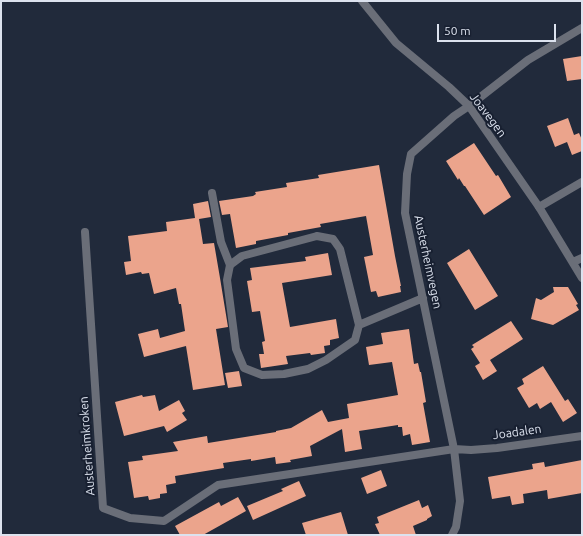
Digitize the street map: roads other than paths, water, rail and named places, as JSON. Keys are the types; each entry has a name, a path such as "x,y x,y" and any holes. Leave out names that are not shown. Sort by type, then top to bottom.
{"street":[{"name":"Joavegen","path":"362,1 396,43 449,87 469,106 539,207 582,278"},
{"name":"Austerheimvegen","path":"452,535 456,527 460,501 454,449 405,213 407,174 411,154 454,116 528,60 582,28"},
{"path":"539,207 582,182"},
{"path":"212,193 221,242 230,265 227,280 236,349 244,368 262,376 284,374 308,369 326,360 355,340 360,325 340,249 333,239 318,236 310,238 242,256 230,265"},
{"name":"Austerheimkroken","path":"85,232 103,508 130,518 164,521 218,485 454,449"},
{"path":"573,262 582,258"},
{"path":"360,325 423,298"},
{"name":"Joadalen","path":"454,449 470,450 497,448 582,436"}]}
